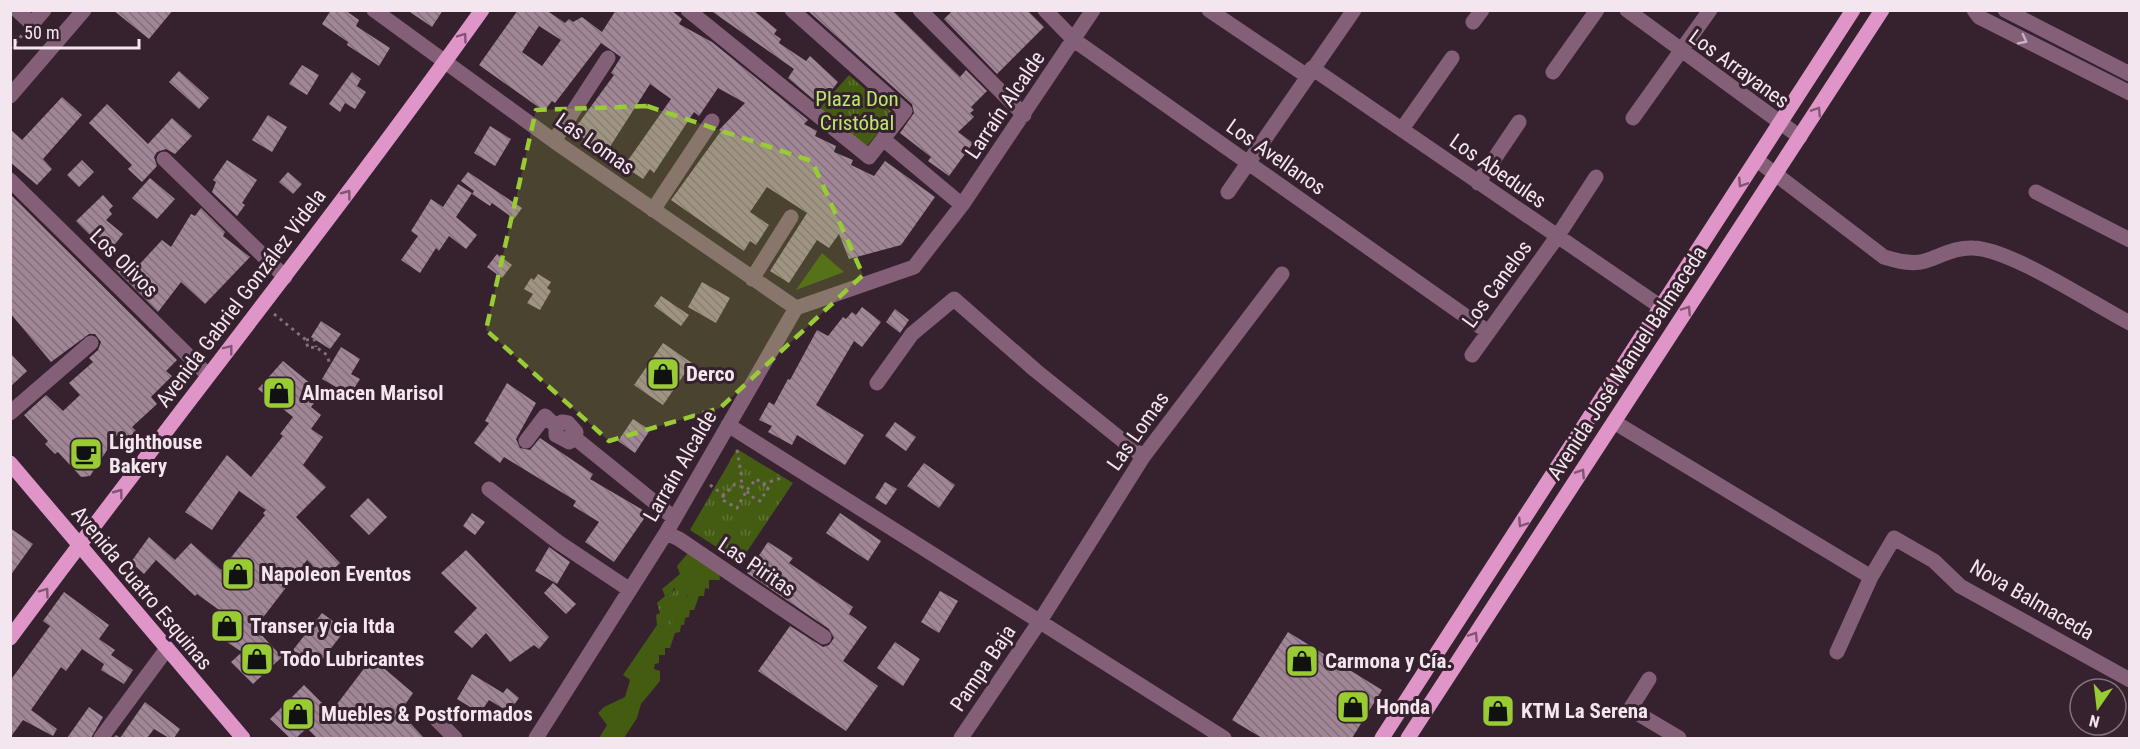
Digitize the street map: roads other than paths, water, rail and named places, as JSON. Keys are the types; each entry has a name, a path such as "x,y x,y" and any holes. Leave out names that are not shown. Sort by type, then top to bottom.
{"main road":[{"name":"Avenida Gabriel González Videla","path":"10,638 208,375 285,277 482,10"},
{"name":"Avenida José Manuel Balmaceda","path":"1382,738 1854,10"},
{"name":"Avenida José Manuel Balmaceda","path":"1408,738 1881,10"},
{"name":"Avenida Cuatro Esquinas","path":"10,463 166,650 243,738"}],"street":[{"path":"17,10 32,24 44,10"},
{"path":"10,96 84,10"},
{"name":"Las Lomas","path":"374,10 554,141 796,308"},
{"path":"688,10 869,157 905,111 792,10"},
{"path":"920,10 1024,115"},
{"name":"Los Avellanos","path":"1045,10 1074,40 1488,332"},
{"name":"Larraín Alcalde","path":"536,738 666,533 796,308 914,267 962,205 1093,10"},
{"path":"1228,192 1354,10"},
{"path":"1553,72 1597,10"},
{"name":"Los Arrayanes","path":"1627,10 1679,51 1780,125 1800,137"},
{"path":"1633,118 1710,10"},
{"path":"1974,10 1978,17 2130,93"},
{"path":"2005,10 2130,74"},
{"name":"Los Abedules","path":"1213,12 1402,129 1661,307"},
{"path":"554,141 608,58"},
{"path":"1402,129 1452,58"},
{"path":"2101,78 2108,63"},
{"path":"653,210 712,122"},
{"path":"1478,183 1520,122"},
{"path":"883,139 962,205"},
{"path":"164,159 285,277"},
{"path":"1757,160 1884,257 1902,262 1923,262 1947,252 1972,248 2000,252 2130,323"},
{"name":"Los Canelos","path":"1472,355 1557,237 1596,177"},
{"name":"Los Olivos","path":"10,180 208,375"},
{"path":"2036,192 2130,240"},
{"path":"752,279 791,217"},
{"name":"Las Lomas","path":"1040,621 1143,457 1282,274"},
{"path":"877,383 912,334 954,299 1035,370 1143,457"},
{"path":"10,413 91,343"},
{"path":"526,441 545,416 556,426 562,422 568,423 576,432 575,438 674,518"},
{"path":"1614,422 1871,577"},
{"path":"728,425 1224,738"},
{"path":"489,489 558,542 630,590"},
{"name":"Las Piritas","path":"666,533 680,539 824,637"},
{"name":"Nova Balmaceda","path":"1837,652 1871,577 1894,538 1934,561 1960,586 2130,680"},
{"name":"Pampa Baja","path":"960,738 1040,621"},
{"path":"101,738 166,650"},
{"path":"1649,679 1630,709 1678,738"},
{"path":"437,720 455,738"}],"place":[{"name":"Derco","path":"663,374"},
{"name":"Almacen Marisol","path":"279,393"},
{"name":"Lighthouse Bakery","path":"86,454"},
{"name":"Napoleon Eventos","path":"238,574"},
{"name":"Transer y cia ltda","path":"227,626"},
{"name":"Todo Lubricantes","path":"257,659"},
{"name":"Carmona y Cía.","path":"1302,661"},
{"name":"Honda","path":"1353,707"},
{"name":"KTM La Serena","path":"1498,711"},
{"name":"Muebles & Postformados","path":"298,714"}],"park label":[{"name":"Plaza Don Cristóbal","path":"857,111"}]}
